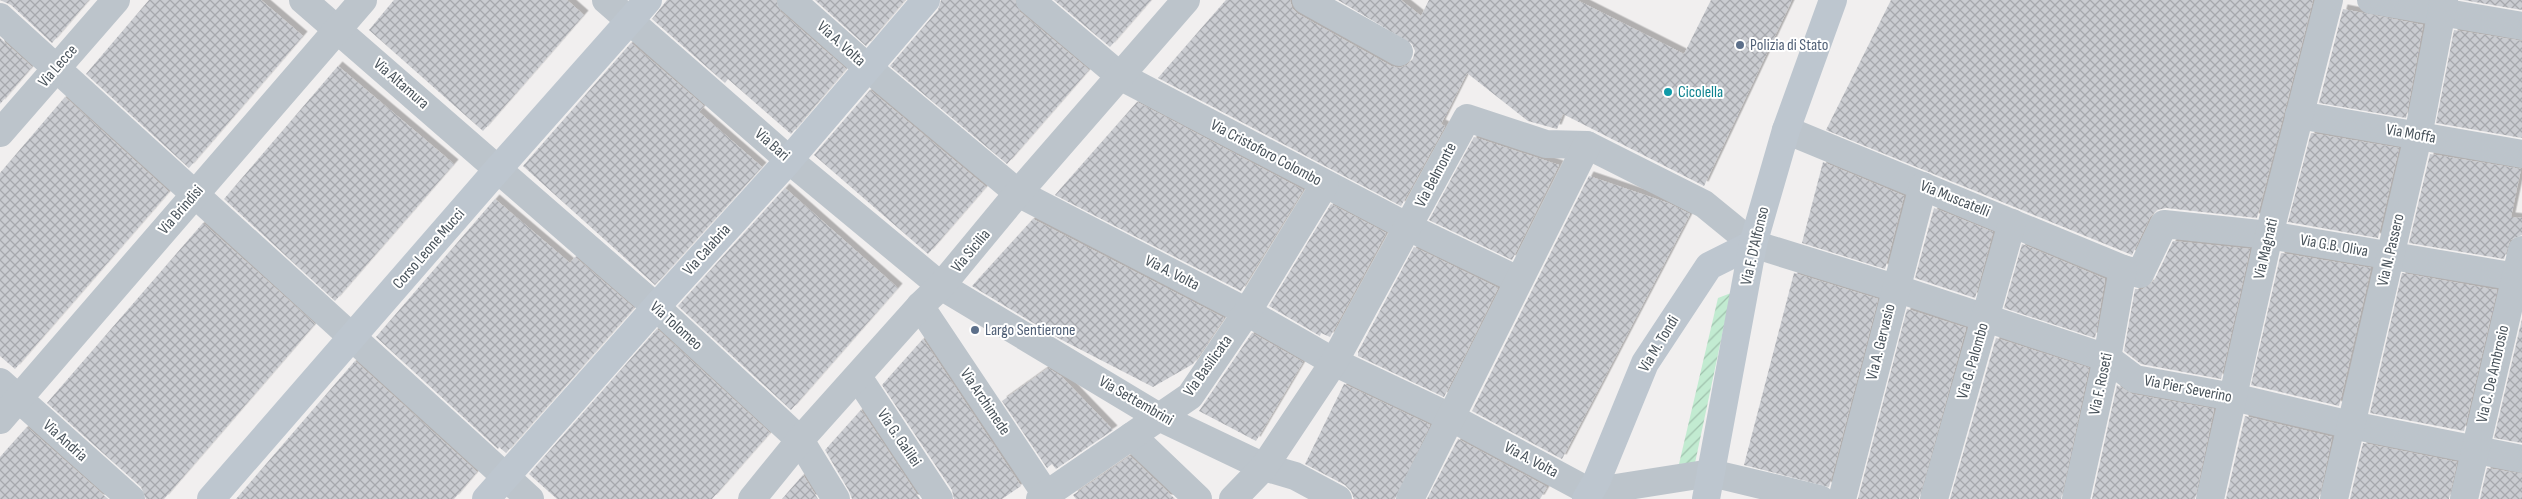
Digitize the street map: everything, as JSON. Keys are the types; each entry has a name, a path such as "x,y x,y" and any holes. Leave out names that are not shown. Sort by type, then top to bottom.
{"street":[{"name":"Via Lecce","path":"0,133 116,0"},
{"name":"Via Altamura","path":"303,0 498,169"},
{"name":"Via Brindisi","path":"0,420 9,390 195,194 363,0"},
{"name":"Via Bari","path":"606,0 789,160 942,286"},
{"name":"Corso Leone Mucci","path":"211,499 498,169 648,0"},
{"name":"Via A. Volta","path":"791,0 867,67 1018,193 1247,312 1334,362 1450,417 1588,495"},
{"name":"Via Calabria","path":"486,499 789,160 926,0"},
{"name":"Via Cristoforo Colombo","path":"1030,0 1120,76 1408,227 1518,280"},
{"name":"Via Sicilia","path":"752,499 800,440 920,306 942,286 1018,193 1186,0"},
{"path":"1306,0 1399,52"},
{"name":"Via F. D'Alfonso","path":"1709,486 1752,244 1786,130 1833,0"},
{"name":"Via Magnati","path":"2210,499 2268,235 2329,0"},
{"path":"2371,0 2443,6 2522,26"},
{"name":"Via N. Passero","path":"2334,499 2418,136 2443,6"},
{"path":"0,17 55,69 507,476 530,499"},
{"name":"Via Moffa","path":"2299,115 2522,154"},
{"name":"Via Belmonte","path":"1233,499 1264,467 1334,362 1467,118 1546,144 1587,145 1704,204 1752,244"},
{"name":"Via Muscatelli","path":"1786,130 2123,269"},
{"path":"1410,499 1587,145"},
{"name":"Via Tolomeo","path":"498,169 656,307 800,440 836,499"},
{"name":"Via Basilicata","path":"1045,498 1190,396 1247,312 1325,184"},
{"name":"Via A. Gervasio","path":"1842,499 1895,288 1923,186"},
{"name":"Via G. Palombo","path":"1934,499 2012,223"},
{"name":"Via G.B. Oliva","path":"2123,269 2140,274 2164,224 2268,235 2518,278"},
{"name":"Via Pier Severino","path":"1752,244 1895,288 1984,319 2107,358 2136,379 2233,397 2351,425 2522,459"},
{"name":"Via M. Tondi","path":"1588,495 1645,363 1709,266 1752,244"},
{"name":"Via C. De Ambrosio","path":"2464,499 2518,278 2522,250"},
{"name":"Via F. Roseti","path":"2076,499 2107,358 2123,269"},
{"name":"Via Settembrini","path":"942,286 1159,417 1264,467 1295,476 1338,499"},
{"name":"Via Archimede","path":"920,306 1045,498"},
{"name":"Via G. Galilei","path":"858,377 939,499"},
{"name":"Via Andria","path":"9,390 131,499"},
{"path":"1132,436 1198,499"},
{"path":"1588,495 1709,486 1820,499"}],"green space":[{"path":"1731,293 1695,463 1679,464 1718,298"}],"building":[{"path":"0,0 89,0 52,43 11,5"},
{"path":"149,0 261,0 303,36 189,168 86,74"},
{"path":"394,0 567,0 584,15 483,131 369,30"},
{"path":"667,0 776,0 781,12 846,69 791,134 728,79 725,83 652,19"},
{"path":"815,0 905,0 866,46"},
{"path":"941,0 1015,0 1020,12 1089,70 1007,164 890,66 938,10"},
{"path":"1054,0 1151,0 1110,47"},
{"path":"1226,0 1290,0 1292,8 1298,14 1391,66 1399,68 1407,65 1413,59 1415,51 1412,44 1338,0 1401,0 1421,16 1429,0 1577,0 1684,54 1711,0 1792,0 1704,186 1563,114 1557,129 1528,121 1467,73 1441,124 1445,126 1401,206 1158,78"},
{"path":"1891,0 2313,0 2257,218 2166,208 2157,210 2150,217 2132,255 1826,130"},
{"path":"2463,0 2522,0 2522,10"},
{"path":"2343,9 2423,25 2406,118 2319,103"},
{"path":"2454,30 2522,41 2522,138 2436,123"},
{"path":"0,38 32,67 0,104"},
{"path":"631,43 704,106 699,112 762,167 655,285 523,166"},
{"path":"338,66 454,164 335,301 224,199"},
{"path":"870,90 986,187 928,254 814,155"},
{"path":"65,97 169,192 15,369 0,356 0,173"},
{"path":"1137,102 1303,190 1241,291 1055,195"},
{"path":"2311,133 2399,148 2378,238 2288,222"},
{"path":"1474,137 1559,165 1512,260 1429,220"},
{"path":"2430,154 2521,169 2511,217 2522,218 2522,235 2510,240 2504,259 2409,243"},
{"path":"1823,162 1904,196 1885,269 1802,243"},
{"path":"1589,176 1668,203 1690,214 1562,459 1472,411"},
{"path":"785,188 898,288 791,410 678,306"},
{"path":"495,199 570,263 575,257 634,308 506,453 499,447 498,449 376,337"},
{"path":"1331,204 1386,233 1330,337 1321,333 1320,336 1269,306"},
{"path":"1934,208 1993,232 1975,298 1915,278"},
{"path":"1033,219 1224,318 1193,364 1153,387 1060,339 972,286"},
{"path":"203,223 315,324 164,499 146,499 141,487 47,403"},
{"path":"2173,241 2250,249 2221,379 2141,364 2124,351 2135,289 2143,289 2154,281"},
{"path":"2022,244 2105,279 2095,338 2004,308"},
{"path":"1414,247 1498,288 1444,397 1358,356 1358,352"},
{"path":"2281,253 2371,268 2339,406 2251,385"},
{"path":"1794,273 1878,299 1829,487 1744,465"},
{"path":"2402,273 2497,290 2464,431 2370,413"},
{"path":"1907,309 1966,328 1919,499 1858,499"},
{"path":"2522,319 2522,443 2494,438"},
{"path":"657,329 770,433 712,499 557,499 529,474"},
{"path":"1252,333 1303,362 1256,441 1199,411"},
{"path":"1996,338 2089,368 2061,499 1950,499"},
{"path":"923,339 1021,486 1002,499 954,499 952,490 882,385"},
{"path":"355,361 477,472 454,499 236,499"},
{"path":"1048,368 1062,377 1113,430 1056,469 1052,464 1047,468 1002,401"},
{"path":"1344,384 1430,425 1395,499 1354,499 1351,491 1345,485 1305,464"},
{"path":"2117,385 2132,394 2214,409 2195,499 2092,499"},
{"path":"861,410 920,499 852,499 825,450"},
{"path":"2245,416 2332,437 2319,499 2226,499"},
{"path":"27,427 108,499 0,499 0,457"},
{"path":"1458,439 1547,487 1540,499 1427,499"},
{"path":"2363,443 2457,462 2449,499 2350,499"},
{"path":"1130,456 1175,499 1076,499 1073,495"},
{"path":"2487,468 2522,474 2522,499 2480,499"},
{"path":"803,475 818,499 782,499"}],"place":[{"name":"Polizia di Stato","path":"1740,45"},
{"name":"Cicolella","path":"1668,92"},
{"name":"Largo Sentierone","path":"975,330"}]}
